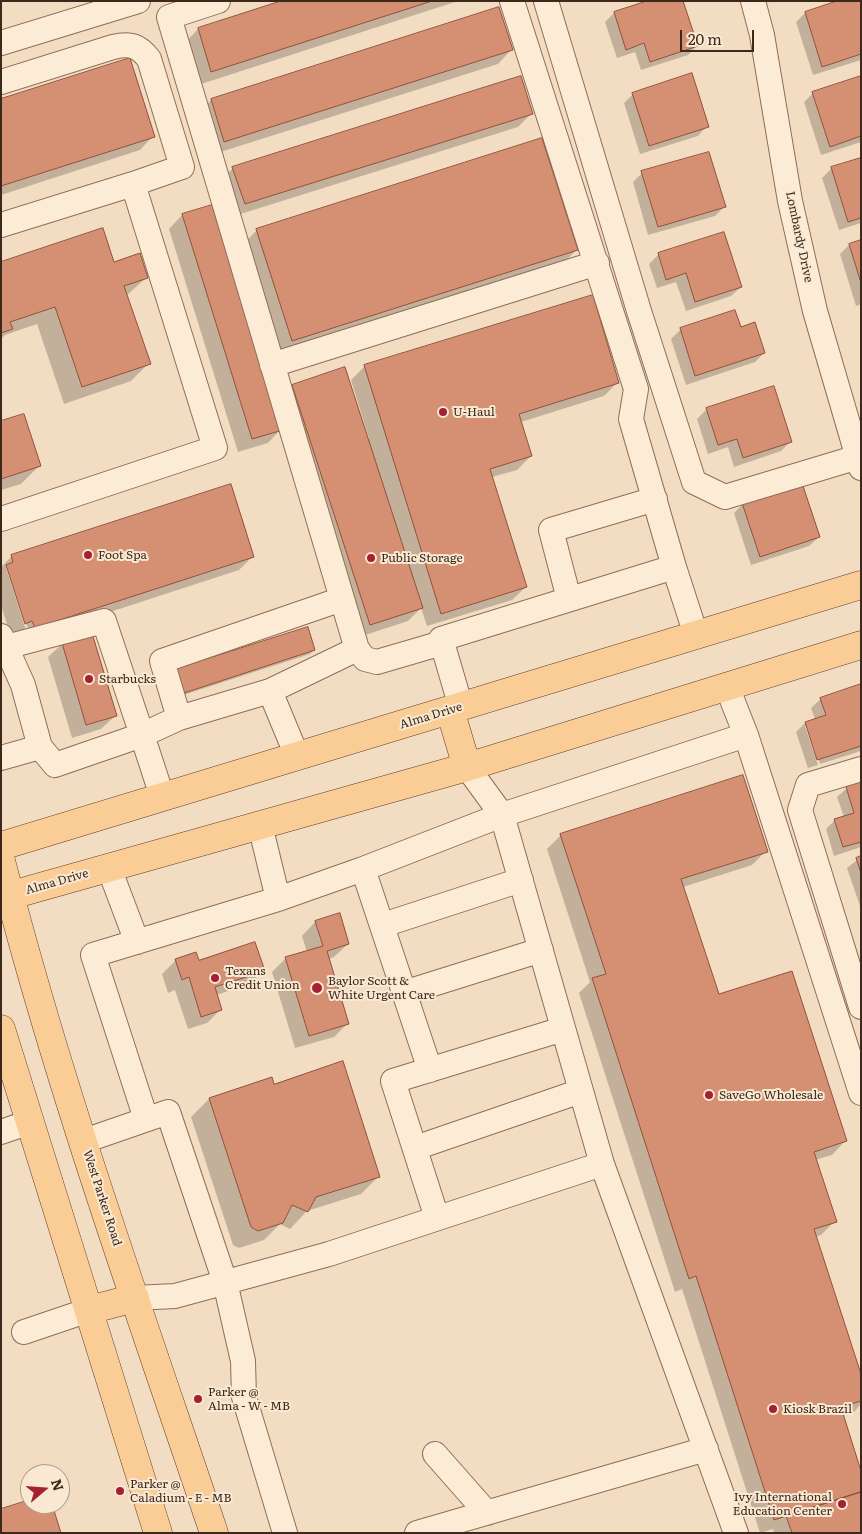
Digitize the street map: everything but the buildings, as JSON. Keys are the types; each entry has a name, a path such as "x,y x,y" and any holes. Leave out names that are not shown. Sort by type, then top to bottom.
{"main road":[{"name":"Alma Drive","path":"1,846 861,585"},
{"name":"Alma Drive","path":"6,897 468,767 861,645"},
{"path":"456,708 468,767"},
{"name":"West Parker Road","path":"1,861 6,897 135,1298 214,1533"},
{"path":"1,1029 158,1533"},
{"path":"89,1310 135,1298"}],"street":[{"path":"1,43 138,1"},
{"path":"218,1 169,17 357,649 365,659 377,662 442,643"},
{"path":"512,1 636,389 631,419 696,635"},
{"path":"546,1 639,311 694,482 725,498 859,462"},
{"name":"Lombardy Drive","path":"753,1 762,35 790,201 815,311 859,462"},
{"path":"1,82 113,47 128,44 140,48 149,59 182,167 1,225"},
{"path":"1,519 215,448 133,184"},
{"path":"272,365 597,263"},
{"path":"569,599 551,530 655,499"},
{"path":"456,708 441,639 674,566"},
{"path":"179,718 162,662 342,599"},
{"path":"162,796 142,735 104,621 4,641 23,685 40,747 55,765 142,735 179,718 270,691 357,649"},
{"path":"727,687 746,734 861,1093"},
{"path":"270,691 297,756"},
{"path":"146,1119 93,955 278,900 502,815 746,734"},
{"path":"1,758 40,747"},
{"path":"468,767 502,815 602,1164 736,1533"},
{"path":"861,769 808,785 800,810 861,1007"},
{"path":"260,825 278,900"},
{"path":"109,868 137,942"},
{"path":"363,869 430,1070"},
{"path":"383,925 521,880"},
{"path":"404,993 541,950"},
{"path":"437,1218 393,1081 563,1029"},
{"path":"414,1148 582,1091"},
{"path":"84,1141 168,1112 225,1282 243,1361 244,1398 285,1533"},
{"path":"1,1132 30,1122"},
{"path":"135,1298 175,1296 329,1254 602,1164"},
{"path":"24,1332 89,1310"},
{"path":"417,1533 706,1449"},
{"path":"435,1454 487,1512"}],"place":[{"name":"U-Haul","path":"443,412"},
{"name":"Foot Spa","path":"88,555"},
{"name":"Public Storage","path":"371,558"},
{"name":"Starbucks","path":"89,679"},
{"name":"Texans Credit Union","path":"215,978"},
{"name":"Baylor Scott & White Urgent Care","path":"317,988"},
{"name":"SaveGo Wholesale","path":"709,1095"},
{"name":"Parker @ Alma - W - MB","path":"198,1399"},
{"name":"Kiosk Brazil","path":"773,1409"},
{"name":"Parker @ Caladium - E - MB","path":"120,1491"},
{"name":"Ivy International Education Center","path":"842,1504"}]}
